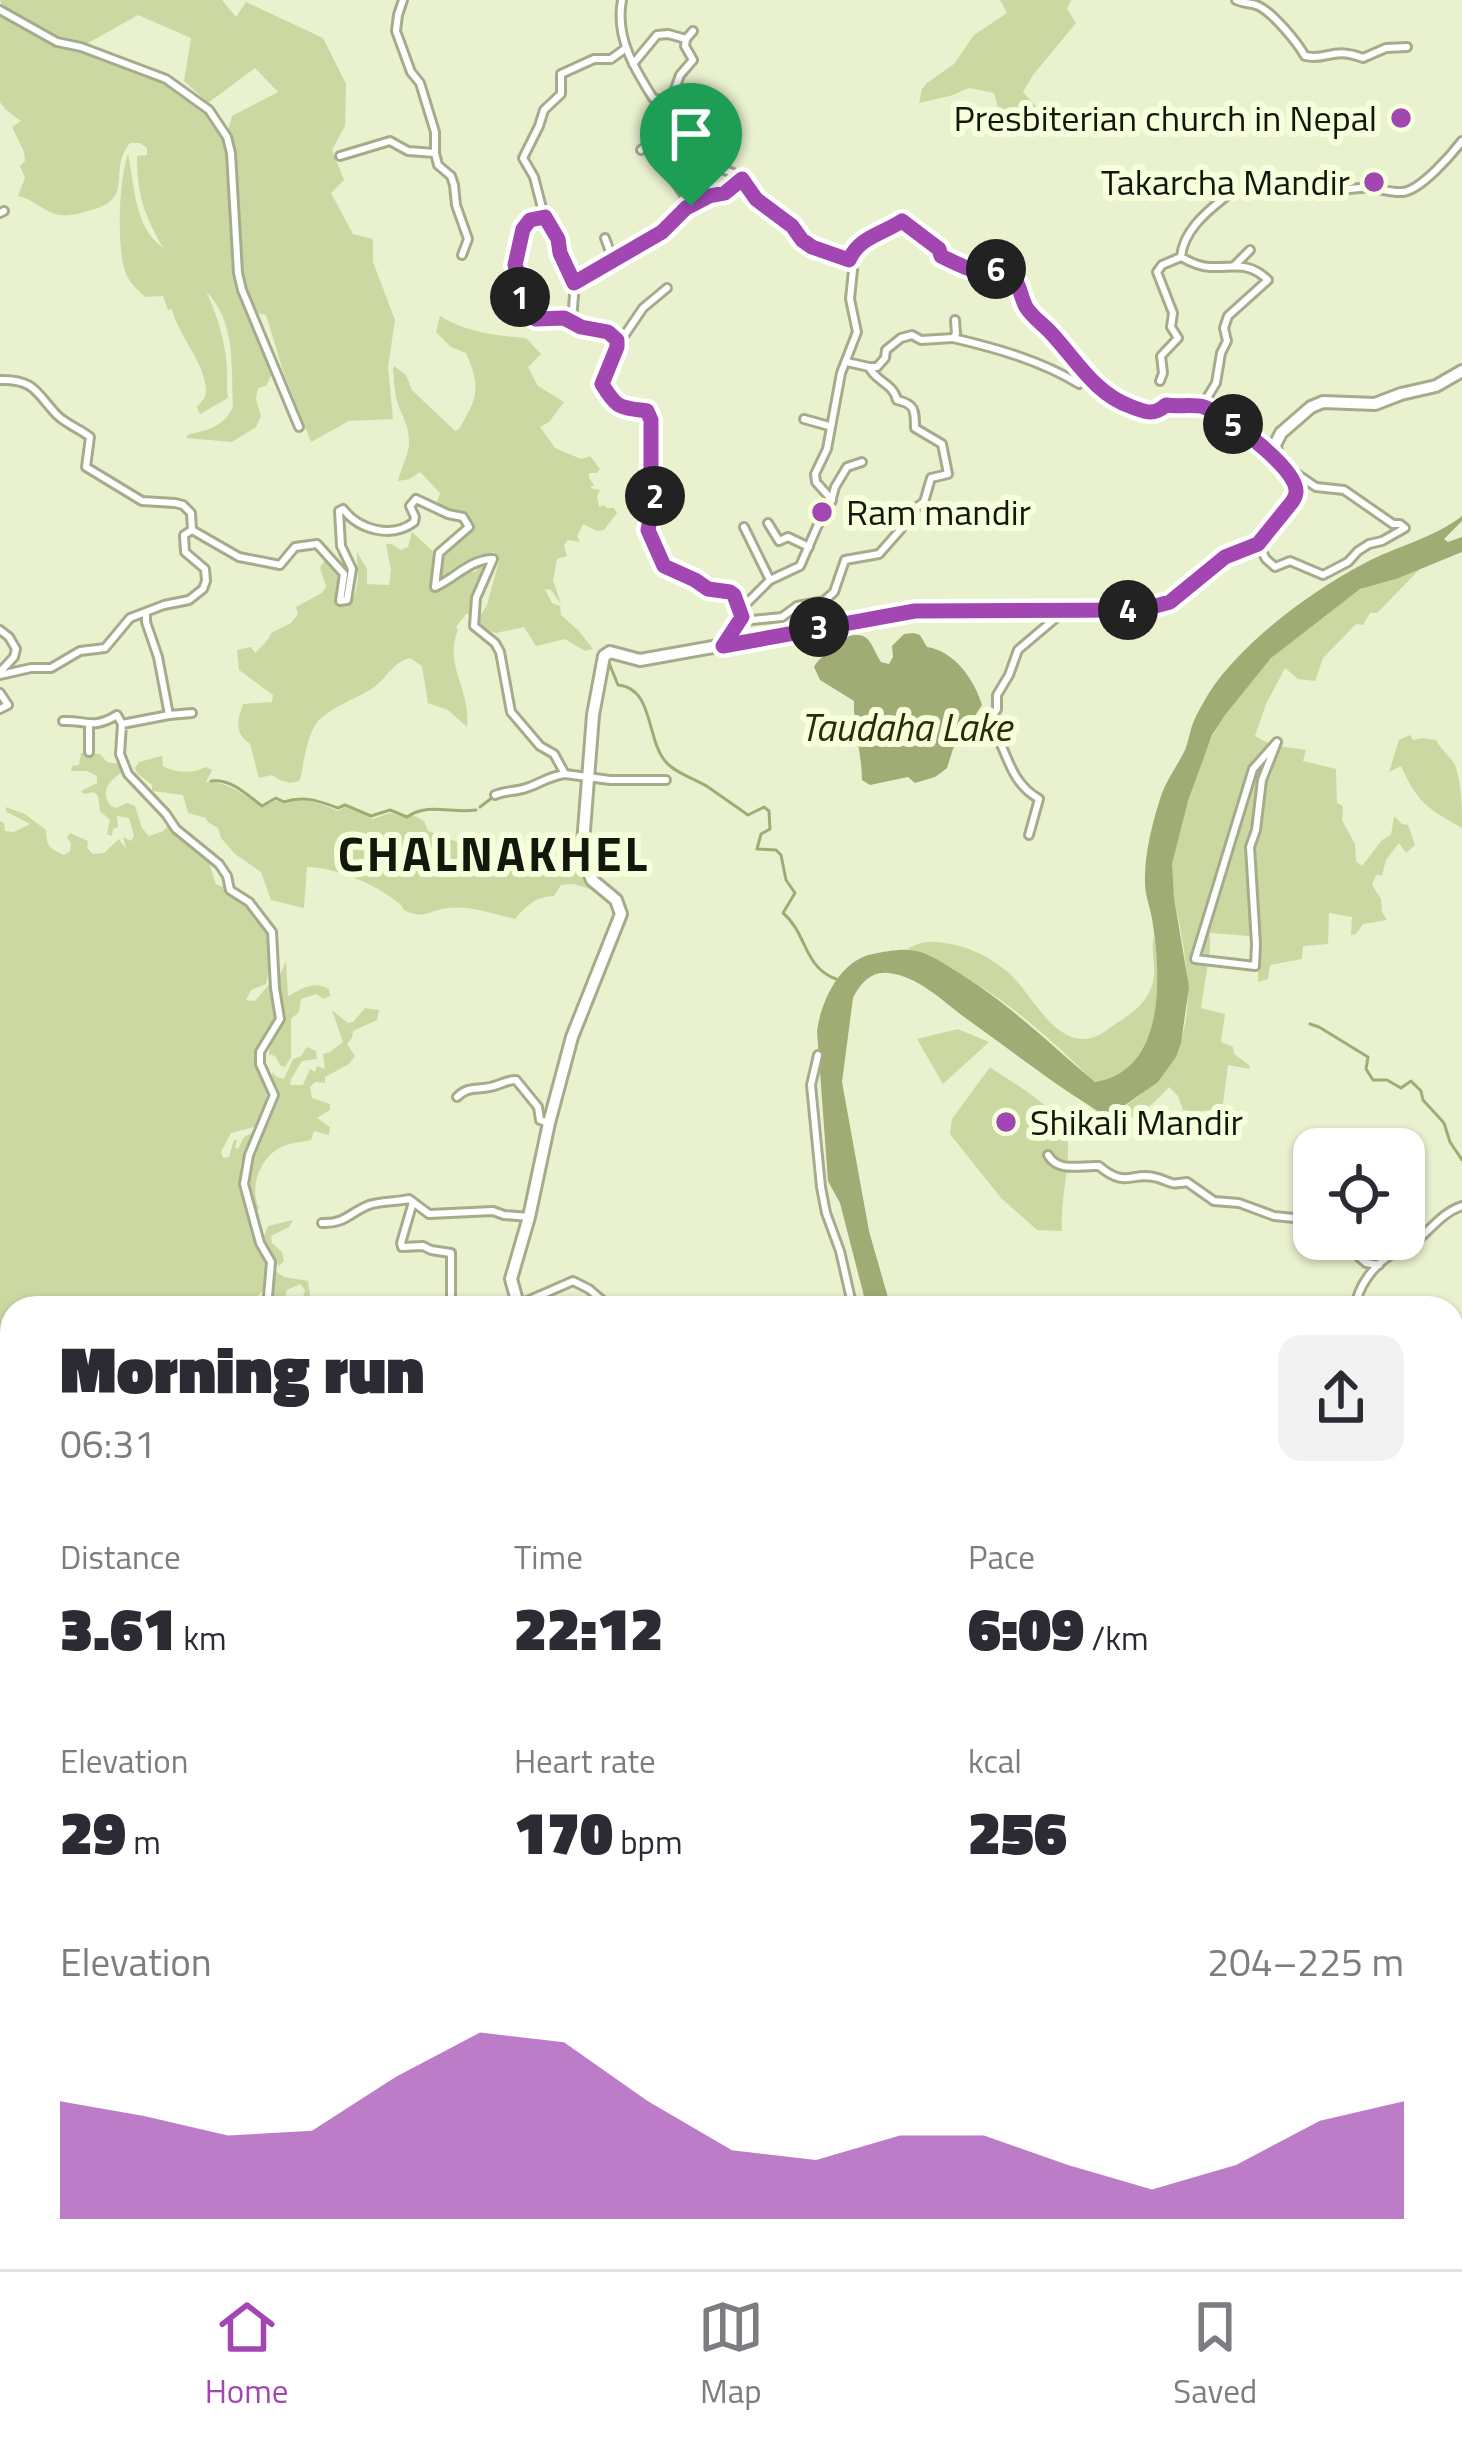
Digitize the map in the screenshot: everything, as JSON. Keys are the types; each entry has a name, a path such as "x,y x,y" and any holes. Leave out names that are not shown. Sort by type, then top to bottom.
{"main road":[{"path":"516,1296 512,1279 572,1037 622,914 616,900 592,880 583,862 593,715 604,656 610,652 640,660 915,611 1159,607 1225,557 1258,544 1296,495 1275,445 1280,433 1316,404 1375,404 1436,386 1462,371"}],"street":[{"path":"403,0 396,31 420,83 435,132 438,165 454,185 468,239 462,255"},
{"path":"622,0 626,48 633,64 653,98 670,104"},
{"path":"1236,0 1259,5 1296,40 1305,56 1346,51 1363,58 1386,48 1407,47"},
{"path":"0,10 57,42 166,80 209,110 227,137 231,153 242,290 299,427"},
{"path":"691,206 676,183 681,144 670,104 680,76 693,61 685,46 693,32"},
{"path":"633,64 657,35 686,39"},
{"path":"572,321 574,283 523,158 544,110 562,94 559,79 566,71 594,58 611,59 626,48"},
{"path":"640,150 675,125"},
{"path":"675,125 700,137 722,169 742,179 756,199 792,226 802,240 849,260"},
{"path":"340,156 390,141 408,151 435,153"},
{"path":"1342,190 1366,187 1405,192 1429,178 1462,141"},
{"path":"574,283 662,232 691,206 725,193 742,179"},
{"path":"1181,256 1199,220 1224,198"},
{"path":"545,217 530,220 520,238 515,265 520,278 519,307 536,319 558,317 608,332 617,340 602,384 617,405 647,411 651,420 651,485 658,507 649,524 650,536 669,570 708,589 730,592 741,609 740,621 723,646"},
{"path":"832,498 815,478 856,332 849,260 862,241 902,221 946,260 976,270 1007,272 1028,309 1092,383"},
{"path":"604,238 613,260"},
{"path":"1235,265 1250,250"},
{"path":"1181,256 1210,267 1235,265 1268,280 1228,316 1216,383 1202,406"},
{"path":"1160,381 1161,356 1178,338 1157,272 1181,256"},
{"path":"617,340 667,288"},
{"path":"953,338 955,320"},
{"path":"847,362 877,367 886,350 913,335 921,340 953,338 1059,372 1079,385 1085,379 1122,404 1147,413 1166,405 1202,406 1316,487 1345,490 1406,528 1358,550 1348,562 1323,575 1290,561 1275,567 1258,544"},
{"path":"740,621 782,616 797,606 829,597 845,560 879,554 902,529 906,515 927,496 932,478 948,474 942,445 915,428 914,409 897,400 889,384 876,379 869,368"},
{"path":"0,380 35,387 59,418 90,437 86,467 142,501 183,505 191,513 192,530"},
{"path":"804,419 829,426"},
{"path":"741,609 770,580 800,566 835,487 847,467 862,462"},
{"path":"192,530 238,557 274,566 286,561 295,548 317,544 344,574 338,599 344,602 353,577 341,546 339,512 343,508 357,524 388,532 401,531 414,522 410,506 416,500 463,517 469,527 440,553 435,587 469,566 493,559 476,598 474,626 500,652 512,712 540,746 558,758 565,774"},
{"path":"768,523 780,542 788,537 809,548"},
{"path":"744,527 770,580"},
{"path":"0,674 51,668 80,651 105,647 125,622 164,604 189,600 205,586 205,569 184,547 184,535 192,530"},
{"path":"1029,835 1039,800 1010,770 1002,740 989,722 1018,650 1064,611"},
{"path":"146,614 169,715"},
{"path":"0,630 16,649 0,674"},
{"path":"0,693 8,705 0,709"},
{"path":"122,724 192,713"},
{"path":"63,721 105,724 117,716 122,724 120,754 128,774 176,829 219,864 230,890 250,902 272,932 280,1019 260,1052 260,1064 274,1095 249,1155 244,1184 260,1243 272,1262 268,1296"},
{"path":"89,725 89,752"},
{"path":"1277,742 1262,780 1250,848 1255,966 1195,959 1253,769 1277,742"},
{"path":"495,795 502,790 509,795 565,774 666,780"},
{"path":"818,1055 812,1085 821,1187 850,1296"},
{"path":"457,1097 470,1088 516,1079 538,1107 540,1120 549,1123"},
{"path":"1048,1155 1060,1166 1099,1166 1122,1179 1153,1177 1170,1185 1186,1182 1214,1201 1293,1218"},
{"path":"322,1223 343,1222 380,1202 409,1199 429,1214 494,1211 529,1217"},
{"path":"412,1202 400,1244 451,1253 450,1296"},
{"path":"1358,1296 1379,1264 1462,1206"},
{"path":"1364,1260 1379,1264"},
{"path":"541,1296 573,1281 597,1296"}],"shaded area":[{"path":"0,0 222,0 236,17 246,2 323,38 346,84 345,126 332,150 344,180 331,193 353,234 373,239 373,262 395,320 388,367 393,419 349,421 311,442 266,315 255,313 277,371 266,386 258,388 261,416 256,427 232,442 186,438 221,422 233,406 230,345 223,316 206,291 224,345 228,398 200,414 197,407 205,395 204,380 172,309 168,310 163,296 145,297 123,263 120,214 128,154 141,218 163,248 146,214 138,183 137,156 147,155 147,148 130,143 117,191 105,205 62,215 18,196 25,178 20,166 25,161 12,127 21,121 0,102 0,12 5,13","holes":["138,15 191,38 184,81 208,103 255,68 278,92 232,116 226,138 205,109 163,80 81,47"]},
{"path":"1000,0 1071,0 1067,9 1076,23 1023,92 1042,113 1024,119 1000,115 994,93 969,88 919,103 927,83 954,64 974,35 1007,13"},
{"path":"440,316 481,332 526,338 541,354 528,367 538,386 564,402 540,427 555,448 581,459 590,456 600,469 589,473 594,485 590,488 600,490 599,507 614,508 617,513 604,530 583,524 577,536 580,542 568,540 564,545 567,556 557,559 553,580 561,604 545,589 552,603 560,606 561,615 593,649 585,651 565,639 536,646 524,627 496,633 481,628 479,618 499,561 494,552 437,580 443,552 471,528 457,513 436,506 440,493 420,472 398,481 409,441 393,369 406,375 412,390 455,431 459,429 474,400 474,375 466,353 451,347 436,332"},
{"path":"412,532 437,555 435,591 459,574 475,572 489,563 476,588 471,614 456,627 455,666 467,727 448,710 428,703 422,666 410,658 316,724 300,780 289,783 272,775 259,778 238,721 243,704 272,702 273,695 239,670 237,650 251,647 255,653 271,633 291,623 298,614 296,607 322,593 324,561 336,573 342,602 347,604 357,587 357,552 367,569 367,584 389,585 386,544 401,550 408,547"},
{"path":"1423,566 1323,658 1315,681 1298,679 1285,668 1255,736 1272,745 1306,750 1303,761 1336,769 1337,803 1343,806 1342,820 1362,866 1391,835 1394,816 1408,825 1415,845 1406,853 1399,843 1372,885 1387,920 1363,924 1351,935 1352,917 1329,913 1328,944 1303,946 1302,959 1270,965 1268,979 1258,982 1259,931 1249,936 1210,933 1201,1008 1225,1014 1221,1042 1233,1047 1250,1069 1228,1065 1223,1104 1213,1109 1183,1110 1169,1087 1131,1118 1100,1114 1089,1105 1111,1115 1159,1078 1182,1036 1188,986 1172,864 1203,758 1225,713 1257,673 1316,620 1355,592"},
{"path":"1410,735 1413,740 1436,740 1455,765 1462,828 1425,803 1401,766 1389,772 1399,740"},
{"path":"81,753 100,754 107,762 125,765 127,770 106,789 111,806 135,806 149,836 170,824 191,834 203,847 216,884 230,885 263,910 272,940 266,984 251,990 246,1000 255,1001 270,983 277,982 286,961 288,996 313,985 329,989 330,996 324,999 316,994 301,999 299,1012 291,1019 291,1057 285,1067 269,1054 271,1035 264,1033 262,1058 269,1084 262,1120 258,1126 231,1133 221,1152 223,1158 229,1157 234,1140 238,1149 252,1133 243,1167 263,1120 267,1107 272,1072 284,1079 293,1059 307,1047 316,1051 317,1059 302,1061 290,1085 303,1085 310,1069 325,1069 323,1054 343,1042 332,1010 348,1023 365,1008 379,1010 377,1020 353,1031 347,1044 355,1056 349,1064 325,1077 325,1083 310,1087 312,1098 330,1104 330,1110 317,1118 330,1127 329,1135 314,1131 311,1140 281,1147 267,1158 256,1182 261,1239 268,1226 293,1220 271,1236 284,1261 279,1266 274,1260 275,1267 285,1277 308,1281 310,1296 303,1296 300,1284 287,1290 286,1296 271,1296 266,1288 257,1296 0,1296 0,821 5,831 14,832 30,824 5,807 25,814 46,830 48,843 64,855 70,851 70,833 88,841 93,854 104,853 119,839 126,849 123,837 131,841 134,836 129,818 117,816 118,827 112,836 107,834 110,820 100,811 98,796 81,791 97,783 97,776 71,771 79,765"},
{"path":"162,756 163,766 173,770 212,770 206,782 229,787 263,807 277,800 285,804 305,801 338,811 345,807 373,819 390,813 407,818 411,814 424,821 428,831 479,848 509,848 532,865 579,864 596,891 561,885 554,896 532,903 515,919 465,908 416,914 366,883 307,867 304,908 271,900 261,872 235,854 218,828 188,813 183,795 152,791 152,785 137,773 139,762"},
{"path":"1154,936 1158,986 1150,1038 1130,1068 1099,1083 989,992 907,949 938,942 982,955 1009,973 1052,1024 1084,1039 1123,1019 1148,995 1154,976"},
{"path":"958,1029 989,1042 943,1084 917,1039"},
{"path":"990,1067 1038,1100 1065,1132 1068,1155 1062,1231 1037,1230 1001,1198 950,1134 952,1119"}],"water":[{"path":"1462,516 1444,539 1462,537 1462,552 1360,589 1271,658 1212,735 1172,864 1189,987 1181,1043 1158,1082 1105,1115 910,979 882,973 859,988 853,998 842,1082 869,1231 888,1296 864,1296 840,1203 828,1181 817,1031 828,995 842,973 873,954 905,950 926,954 991,994 1095,1082 1118,1074 1136,1060 1154,1017 1157,966 1145,883 1152,826 1162,793 1209,693 1239,656 1299,604 1363,564"},
{"name":"Taudaha Lake","path":"914,633 927,647 946,654 962,668 982,705 953,749 947,768 935,777 870,785 862,780 854,701 820,680 814,667 856,635 866,638 881,662 889,664 892,646 904,634"}],"waterway":[{"path":"607,658 618,685 630,688 644,705 660,752 670,766 748,815 764,807 769,811 770,829 761,834 757,849 776,850 781,855 786,880 795,893 783,913 811,959 836,979"},
{"path":"211,781 232,785 262,806 276,798 284,802 305,799 338,808 345,805 371,816 390,810 407,817 432,809 476,810"},
{"path":"480,807 493,797"},
{"path":"1310,1024 1368,1057 1366,1069 1373,1080 1387,1080 1401,1088 1411,1081 1444,1123 1462,1160"}],"place":[{"name":"Presbiterian church in Nepal","path":"1401,118"},
{"name":"Takarcha Mandir","path":"1374,182"},
{"name":"Ram mandir","path":"822,512"},
{"name":"Shikali Mandir","path":"1006,1122"}],"district":[{"name":"CHALNAKHEL","path":"494,854"}],"route":[{"path":"742,179 756,199 792,226 802,240 849,260 862,241 904,222 946,260 976,270 1007,272 1028,309 1092,383 1122,404 1147,413 1166,405 1202,406 1253,438 1277,460 1293,480 1296,495 1258,544 1225,557 1159,607 915,611 723,646 742,617 734,595 708,589 669,570 650,536 649,524 658,507 651,485 651,420 647,411 617,405 602,384 617,340 608,332 564,318 530,317 519,307 520,278 515,265 523,229 530,220 545,217 574,283 662,232 691,206 725,193 742,179"}]}
